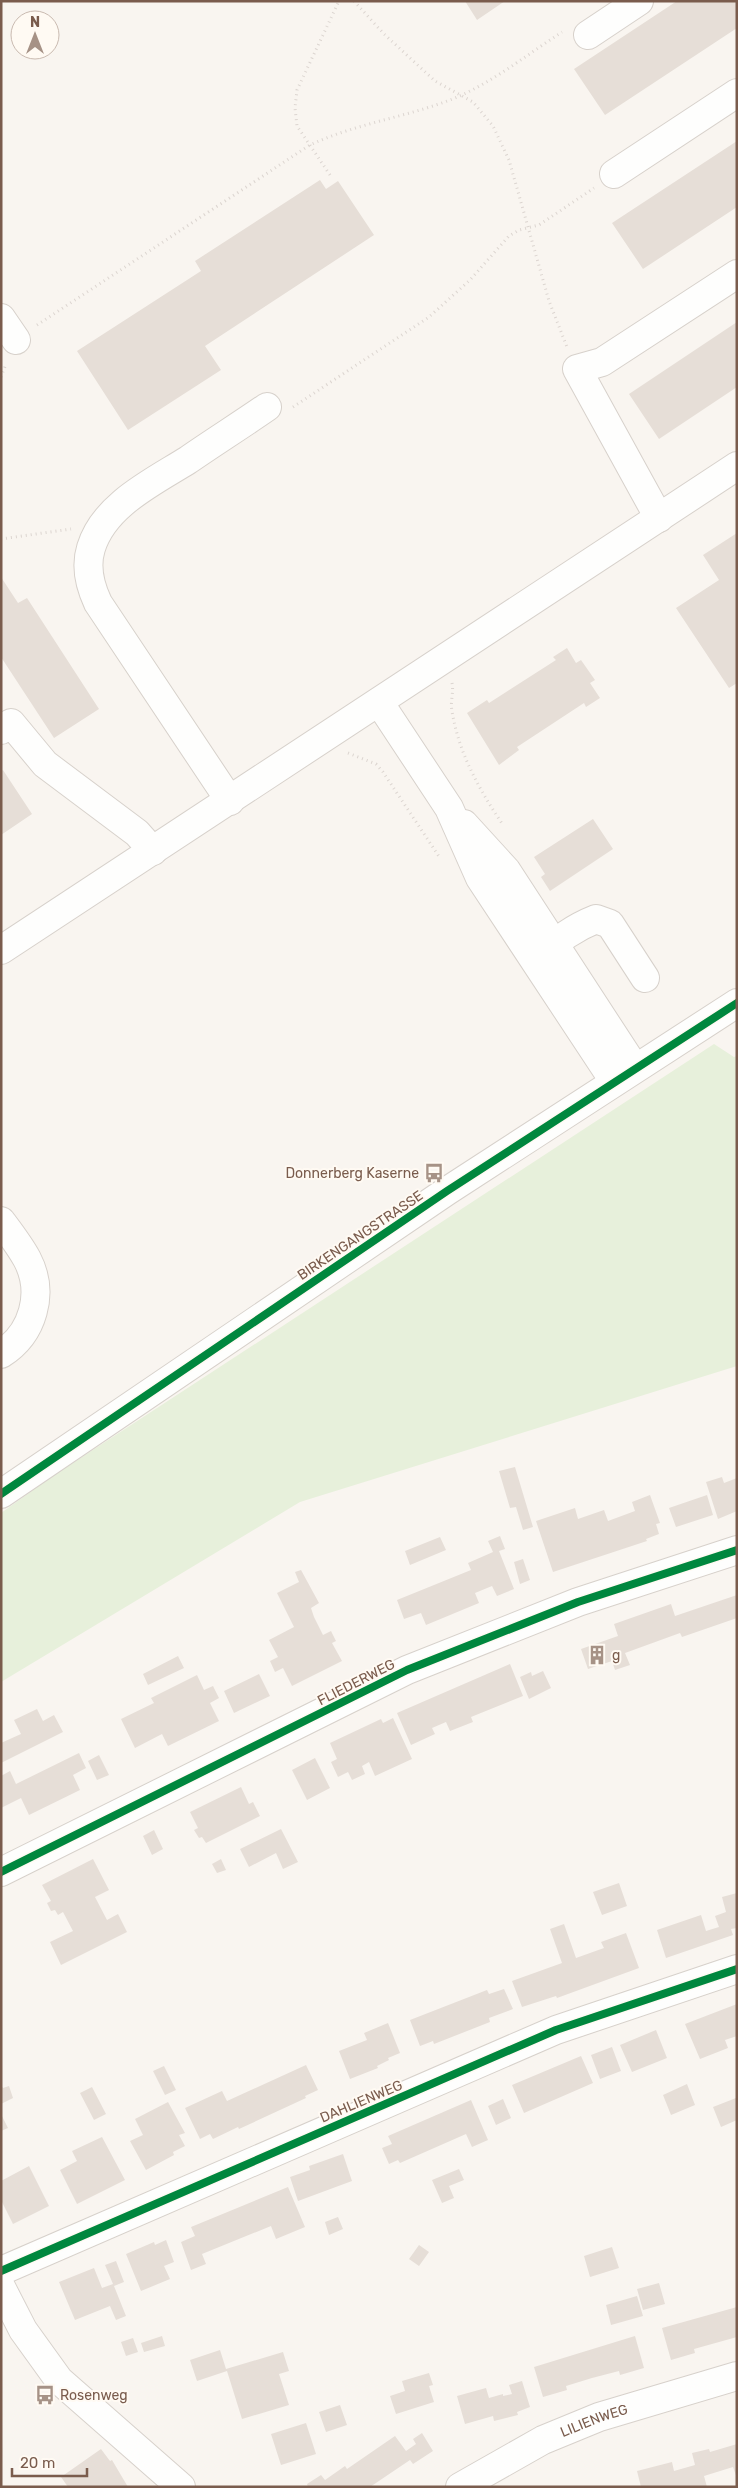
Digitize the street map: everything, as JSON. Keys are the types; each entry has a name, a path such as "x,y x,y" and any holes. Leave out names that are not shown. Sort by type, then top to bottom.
{"street":[{"path":"588,35 639,1"},
{"path":"614,174 737,93"},
{"path":"659,518 577,369 602,362 737,274"},
{"path":"230,801 98,603 91,587 88,571 91,548 104,524 126,500 267,407"},
{"path":"1,950 737,466"},
{"path":"379,702 449,808 480,878 548,978 624,1074"},
{"path":"4,720 45,764 137,833 153,851"},
{"path":"449,808 502,864 555,944 624,1074"},
{"path":"548,978 545,961 547,952 555,944 596,919 604,920 610,924 646,978"},
{"name":"BIRKENGANGSTRASSE","path":"1,1494 266,1313 624,1074 737,1003"},
{"path":"1,1220 28,1261 37,1293 29,1327 1,1354"},
{"name":"FLIEDERWEG","path":"1,1872 407,1670 578,1602 737,1550"},
{"name":"DAHLIENWEG","path":"1,2271 556,2030 737,1969"},
{"path":"1,2287 23,2330 59,2380 181,2487"},
{"name":"LILIENWEG","path":"460,2487 543,2440 599,2417 737,2376"}],"path":[{"path":"330,175 297,126 295,108 297,90 339,1"},
{"path":"354,1 435,81 473,102 483,113 501,140 549,301 577,369"},
{"path":"1,377 8,329 310,145 339,131 461,95 475,89 565,30 588,35"},
{"path":"267,407 292,407 412,330 470,280 509,236 519,230 528,230 538,225 614,174"},
{"path":"1,539 104,524"}],"green space":[{"path":"714,1044 734,1057 737,1056 737,1366 300,1502 1,1682 1,1513 50,1478"}],"building":[{"path":"465,1 505,1 477,20"},
{"path":"677,1 737,1 737,28 605,115 574,69"},
{"path":"737,141 737,207 643,269 612,223"},
{"path":"320,180 326,189 338,181 374,235 205,346 221,370 128,430 77,351 201,271 195,261"},
{"path":"737,322 737,387 659,439 629,394"},
{"path":"737,533 737,683 729,688 676,608 719,580 703,555"},
{"path":"1,577 18,603 27,598 99,709 54,738 1,657"},
{"path":"567,648 576,663 581,660 595,680 590,683 600,698 586,707 584,703 517,747 519,750 499,765 467,713 487,700 489,703 556,660 553,657"},
{"path":"3,770 32,814 1,835 1,771"},
{"path":"593,819 613,849 550,891 541,877 545,874 534,857"},
{"path":"515,1467 533,1527 523,1530 516,1507 510,1508 499,1471"},
{"path":"722,1477 724,1483 737,1478 737,1511 718,1519 706,1482"},
{"path":"650,1495 660,1523 656,1524 659,1534 646,1539 647,1541 553,1572 536,1521 575,1508 578,1519 604,1510 608,1521 635,1511 632,1502"},
{"path":"707,1495 713,1515 676,1527 669,1508"},
{"path":"500,1536 505,1549 499,1551 514,1589 497,1596 492,1586 475,1593 479,1603 426,1625 421,1613 404,1619 397,1600 471,1570 468,1563 493,1552 488,1541"},
{"path":"440,1537 446,1550 410,1565 405,1551"},
{"path":"523,1559 530,1580 520,1584 514,1562"},
{"path":"301,1570 319,1603 311,1608 314,1617 323,1635 331,1631 336,1641 332,1643 342,1661 292,1686 283,1668 275,1672 270,1661 278,1657 269,1640 294,1627 277,1593 299,1582 295,1572"},
{"path":"737,1595 737,1618 682,1637 680,1633 625,1653 630,1665 615,1670 612,1661 588,1669 581,1649 618,1636 614,1624 671,1604 675,1616"},
{"path":"178,1656 184,1668 148,1685 143,1674"},
{"path":"510,1664 523,1696 471,1717 473,1722 450,1731 446,1722 432,1728 435,1734 411,1745 397,1713"},
{"path":"543,1671 551,1688 529,1699 520,1677 531,1672 532,1676"},
{"path":"259,1674 270,1696 234,1713 224,1691"},
{"path":"197,1675 204,1690 213,1686 219,1698 210,1703 219,1721 168,1746 162,1734 135,1748 121,1719 154,1703 151,1698"},
{"path":"37,1709 43,1721 54,1715 63,1732 1,1763 1,1743 21,1734 14,1720"},
{"path":"393,1718 412,1759 375,1776 369,1762 362,1766 365,1774 352,1780 348,1772 338,1777 331,1762 337,1759 330,1743 381,1719 383,1723"},
{"path":"79,1753 86,1768 73,1775 80,1790 29,1815 21,1798 1,1808 1,1776 10,1771 16,1784"},
{"path":"99,1755 109,1775 97,1780 88,1761"},
{"path":"315,1758 330,1788 307,1800 292,1770"},
{"path":"241,1787 249,1804 253,1802 260,1816 206,1843 202,1837 199,1838 194,1830 198,1828 190,1812"},
{"path":"281,1829 298,1862 283,1869 276,1853 249,1867 240,1849"},
{"path":"154,1830 163,1849 152,1855 143,1836"},
{"path":"93,1859 109,1890 95,1897 107,1920 118,1914 127,1932 61,1965 50,1942 73,1931 63,1912 58,1915 55,1910 51,1911 47,1903 51,1901 42,1885"},
{"path":"221,1859 226,1870 217,1873 212,1864"},
{"path":"619,1883 627,1906 602,1915 593,1892"},
{"path":"737,1893 737,1928 731,1929 733,1935 666,1958 657,1930 701,1915 706,1931 719,1927 715,1916 726,1912 722,1897"},
{"path":"564,1924 576,1958 604,1948 601,1942 626,1933 639,1968 557,1998 556,1996 522,2007 512,1981 562,1963 550,1929"},
{"path":"504,1989 513,2009 489,2018 490,2022 434,2044 433,2041 420,2046 410,2020 487,1990 489,1994"},
{"path":"737,2004 737,2036 725,2040 728,2048 700,2059 685,2024"},
{"path":"388,2023 400,2053 388,2058 389,2060 377,2066 378,2068 350,2079 339,2051 367,2040 364,2033"},
{"path":"656,2030 667,2058 632,2072 620,2045"},
{"path":"612,2047 621,2071 600,2079 591,2055"},
{"path":"581,2056 593,2083 524,2113 512,2085"},
{"path":"306,2065 318,2090 305,2096 306,2098 239,2129 238,2127 213,2139 210,2134 200,2139 185,2108 222,2091 227,2101"},
{"path":"164,2066 176,2090 165,2095 153,2071"},
{"path":"687,2084 695,2105 671,2115 663,2095"},
{"path":"1,2085 3,2088 9,2086 13,2098 1,2104"},
{"path":"92,2087 106,2114 94,2120 80,2093"},
{"path":"736,2098 737,2120 721,2127 713,2107"},
{"path":"503,2099 511,2118 496,2125 488,2106"},
{"path":"471,2100 488,2140 472,2147 466,2134 400,2163 398,2160 389,2164 382,2148 392,2144 388,2136"},
{"path":"168,2102 185,2133 179,2135 185,2146 173,2152 174,2155 146,2170 130,2141 143,2135 135,2119"},
{"path":"1,2114 8,2128 1,2131"},
{"path":"102,2137 125,2180 77,2204 60,2170 77,2161 72,2151"},
{"path":"343,2154 352,2181 298,2201 290,2177 310,2170 309,2166"},
{"path":"29,2166 49,2206 13,2224 1,2200 1,2181"},
{"path":"459,2169 464,2180 449,2186 454,2198 442,2203 432,2180"},
{"path":"288,2187 305,2227 276,2239 271,2226 202,2254 206,2264 191,2270 181,2242 195,2236 191,2227"},
{"path":"338,2217 343,2229 329,2235 325,2222"},
{"path":"166,2240 174,2262 164,2266 170,2279 141,2291 126,2254 154,2242 155,2245"},
{"path":"419,2245 429,2252 419,2266 409,2259"},
{"path":"612,2247 619,2268 590,2277 584,2256"},
{"path":"116,2261 124,2282 114,2286 126,2316 116,2320 110,2306 75,2320 59,2282 94,2268 102,2288 113,2284 105,2265"},
{"path":"659,2283 665,2304 643,2310 637,2289"},
{"path":"637,2296 643,2316 611,2325 606,2305"},
{"path":"737,2307 737,2337 694,2349 695,2353 671,2360 662,2328"},
{"path":"162,2336 165,2346 144,2352 141,2343"},
{"path":"635,2336 644,2368 620,2375 619,2371 592,2378 566,2386 567,2390 543,2397 534,2367"},
{"path":"133,2338 138,2352 126,2356 121,2342"},
{"path":"220,2350 226,2369 283,2352 289,2371 279,2374 289,2405 242,2419 227,2371 197,2381 190,2360"},
{"path":"429,2373 433,2385 429,2386 434,2402 396,2414 390,2396 405,2391 402,2381"},
{"path":"522,2381 530,2407 517,2412 518,2415 494,2421 493,2416 465,2424 457,2396 486,2388 489,2398 503,2394 503,2396 512,2394 509,2385"},
{"path":"340,2405 347,2425 326,2432 319,2412"},
{"path":"306,2423 316,2454 281,2465 271,2434"},
{"path":"422,2433 433,2451 413,2464 410,2460 370,2487 308,2487 307,2484 321,2475 325,2480 345,2466 347,2469 395,2436 406,2451 416,2444 413,2439"},
{"path":"737,2444 737,2478 733,2467 704,2476 707,2487 641,2487 637,2471 672,2462 674,2471 695,2465 692,2453 709,2449 710,2452"},
{"path":"101,2449 110,2461 112,2460 128,2487 68,2487 61,2477"}],"cycle path":[{"path":"1,1494 447,1191 737,1003"},
{"path":"1,1872 407,1670 578,1602 737,1550"},
{"path":"1,2271 556,2030 737,1969"}],"place":[{"name":"Donnerberg Kaserne","path":"434,1173"},
{"name":"g","path":"597,1655"},
{"name":"Rosenweg","path":"45,2395"}]}
